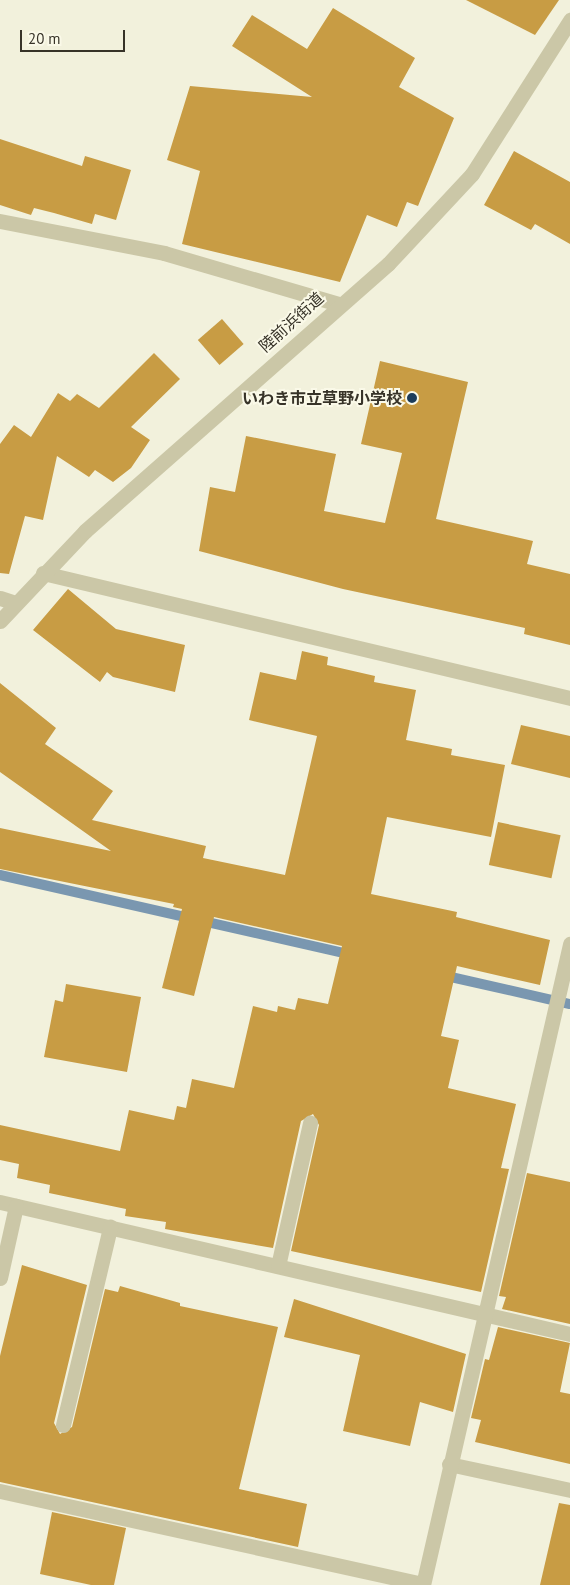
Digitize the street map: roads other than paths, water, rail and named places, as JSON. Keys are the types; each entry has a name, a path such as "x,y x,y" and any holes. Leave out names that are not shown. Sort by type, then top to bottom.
{"street":[{"name":"陸前浜街道","path":"0,621 43,572 338,304 388,264 472,174 570,20"},
{"path":"0,221 164,253 338,304"},
{"path":"43,572 570,698"},
{"path":"0,598 15,603"},
{"path":"0,1491 423,1584 483,1314 570,944"},
{"path":"278,1266 310,1123"},
{"path":"0,1202 570,1334"},
{"path":"0,1278 16,1206"},
{"path":"63,1424 110,1227"},
{"path":"449,1464 570,1490"}],"waterway":[{"path":"0,875 353,955"},
{"path":"442,975 570,1004"}],"place":[{"name":"いわき市立草野小学校","path":"412,398"}]}
